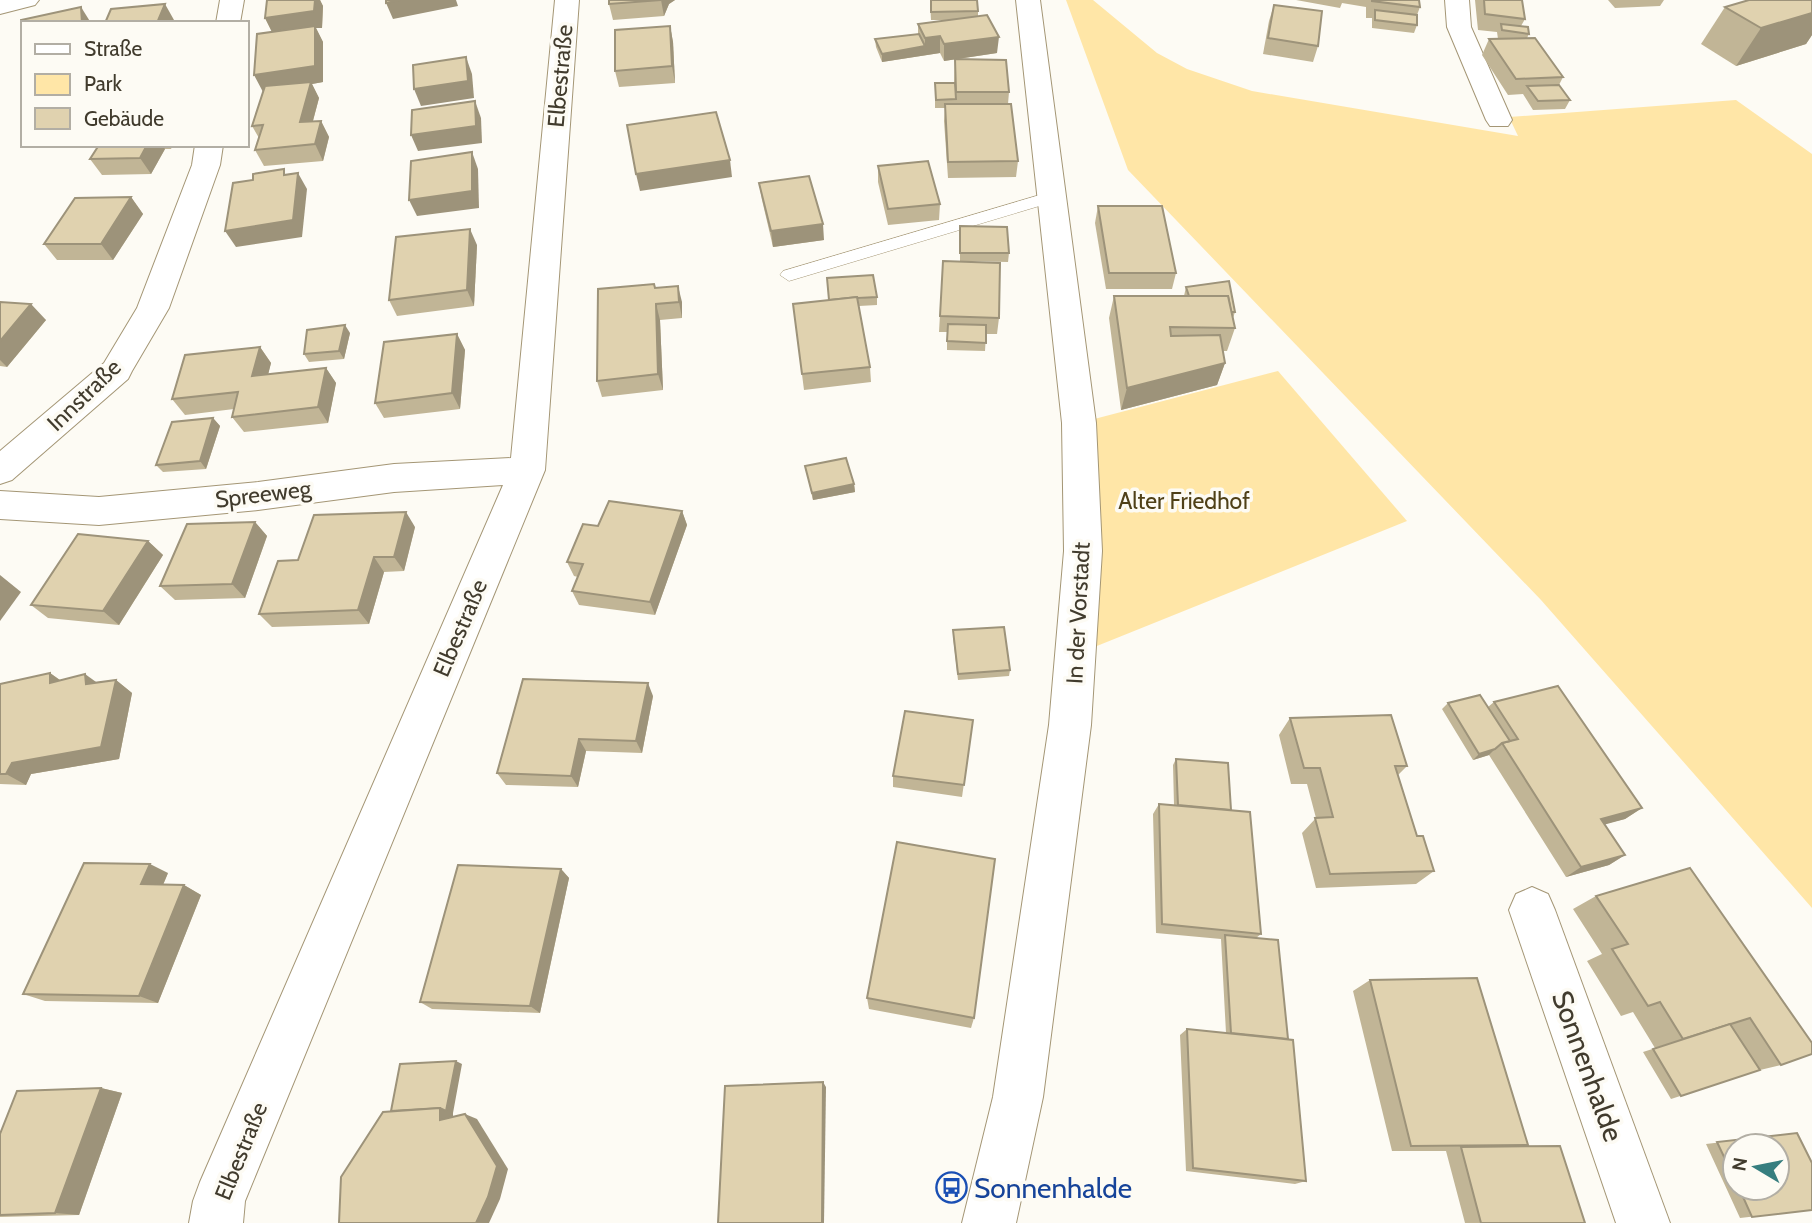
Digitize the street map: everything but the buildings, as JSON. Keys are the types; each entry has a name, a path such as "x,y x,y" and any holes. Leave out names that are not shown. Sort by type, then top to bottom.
{"street":[{"path":"0,8 27,0"},
{"path":"228,21 232,0"},
{"name":"Elbestraße","path":"216,1223 219,1201 527,470 567,0"},
{"name":"In der Vorstadt","path":"989,1223 1018,1097 1070,725 1083,551 1079,423 1028,0"},
{"path":"1457,0 1459,27 1499,120"},
{"name":"Innstraße","path":"0,471 116,371 153,308 206,165 209,147"},
{"name":"Spreeweg","path":"0,505 99,511 258,496 394,478 527,470"},
{"name":"Sonnenhalde","path":"1532,909 1643,1223"}],"lane":[{"path":"789,275 1050,197"}],"green space":[{"path":"1066,0 1093,0 1157,53 1187,69 1252,91 1518,136 1509,117 1736,100 1812,154 1812,908 1541,600 1128,170"},
{"name":"Alter Friedhof","path":"1278,371 1407,521 1077,654 1079,423"}],"place":[{"name":"Sonnenhalde","path":"951,1188"}]}
